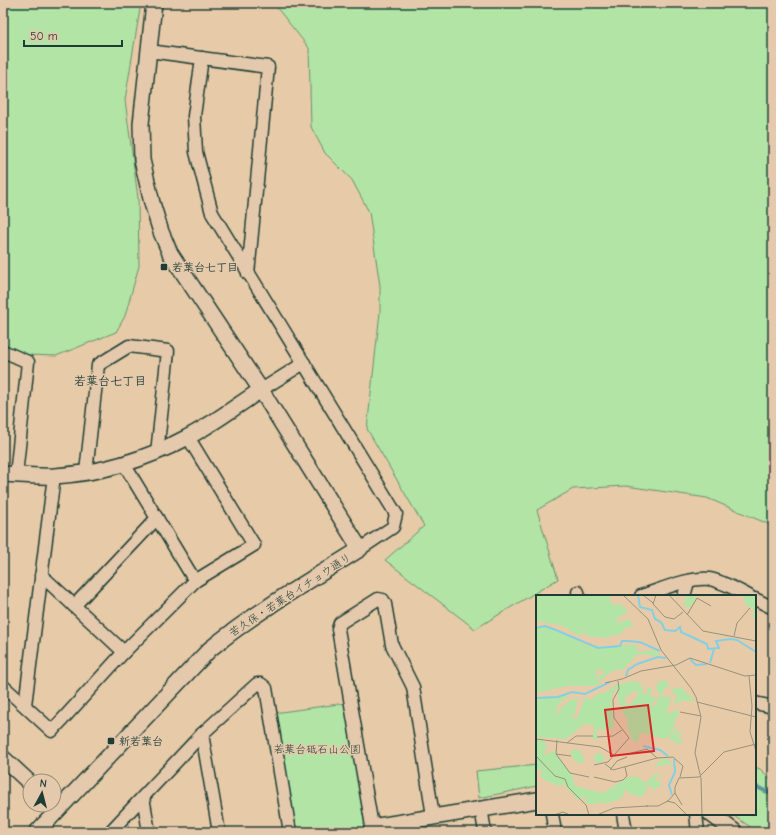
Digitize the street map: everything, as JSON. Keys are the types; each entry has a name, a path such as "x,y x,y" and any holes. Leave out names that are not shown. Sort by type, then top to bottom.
{"street":[{"path":"154,3 141,124 142,160 161,232 170,253 260,390 360,549 393,527 396,514 212,213 196,152 194,116 202,58"},
{"path":"149,51 268,67 248,274"},
{"path":"86,472 98,366 129,346 168,351 157,453"},
{"path":"3,351 28,362 9,474 54,476 86,472 124,464 157,453 188,437 304,363"},
{"path":"3,686 52,730 124,652 195,581 254,545 188,437"},
{"path":"124,464 195,581"},
{"path":"25,705 54,476"},
{"path":"74,606 157,518"},
{"name":"苦久保・若葉台イチョウ通り","path":"62,801 210,649 236,628 260,612 360,549"},
{"path":"42,575 124,652"},
{"path":"644,595 688,582 710,579 747,595"},
{"path":"684,595 688,582"},
{"path":"433,816 413,687 392,645 385,604 383,600 378,599 340,623 338,629 372,830 411,826 433,816 536,800"},
{"path":"756,600 773,608"},
{"path":"110,832 202,734 257,684 265,686 290,832"},
{"path":"756,703 773,707"},
{"path":"202,734 219,832"},
{"path":"3,758 22,776"},
{"path":"142,797 149,832"},
{"path":"480,808 485,832"},
{"name":"苦久保・若葉台イチョウ通り","path":"37,832 51,813"},
{"path":"552,815 555,832"},
{"path":"623,815 626,832"},
{"path":"696,815 698,832"},
{"path":"712,815 735,832"}],"green space":[{"path":"3,3 141,3 125,100 138,198 139,266 125,316 116,332 56,356 28,355 3,345"},
{"path":"273,3 773,3 773,526 707,498 626,486 573,489 537,510 558,579 475,629 385,560 424,526 367,429 380,312 380,286 369,212 352,180 325,153 311,127 309,48"},
{"name":"若葉台砥石山公園","path":"346,703 366,832 295,832 274,713"},
{"path":"536,765 536,786 479,798 476,771"},
{"path":"756,767 760,769 773,781 773,832 758,832 732,815 756,815"}],"waterway":[{"path":"756,786 773,793"}],"place":[{"name":"若葉台七丁目","path":"164,267"},
{"name":"新若葉台","path":"111,741"}],"district":[{"name":"若葉台七丁目","path":"110,381"}]}
